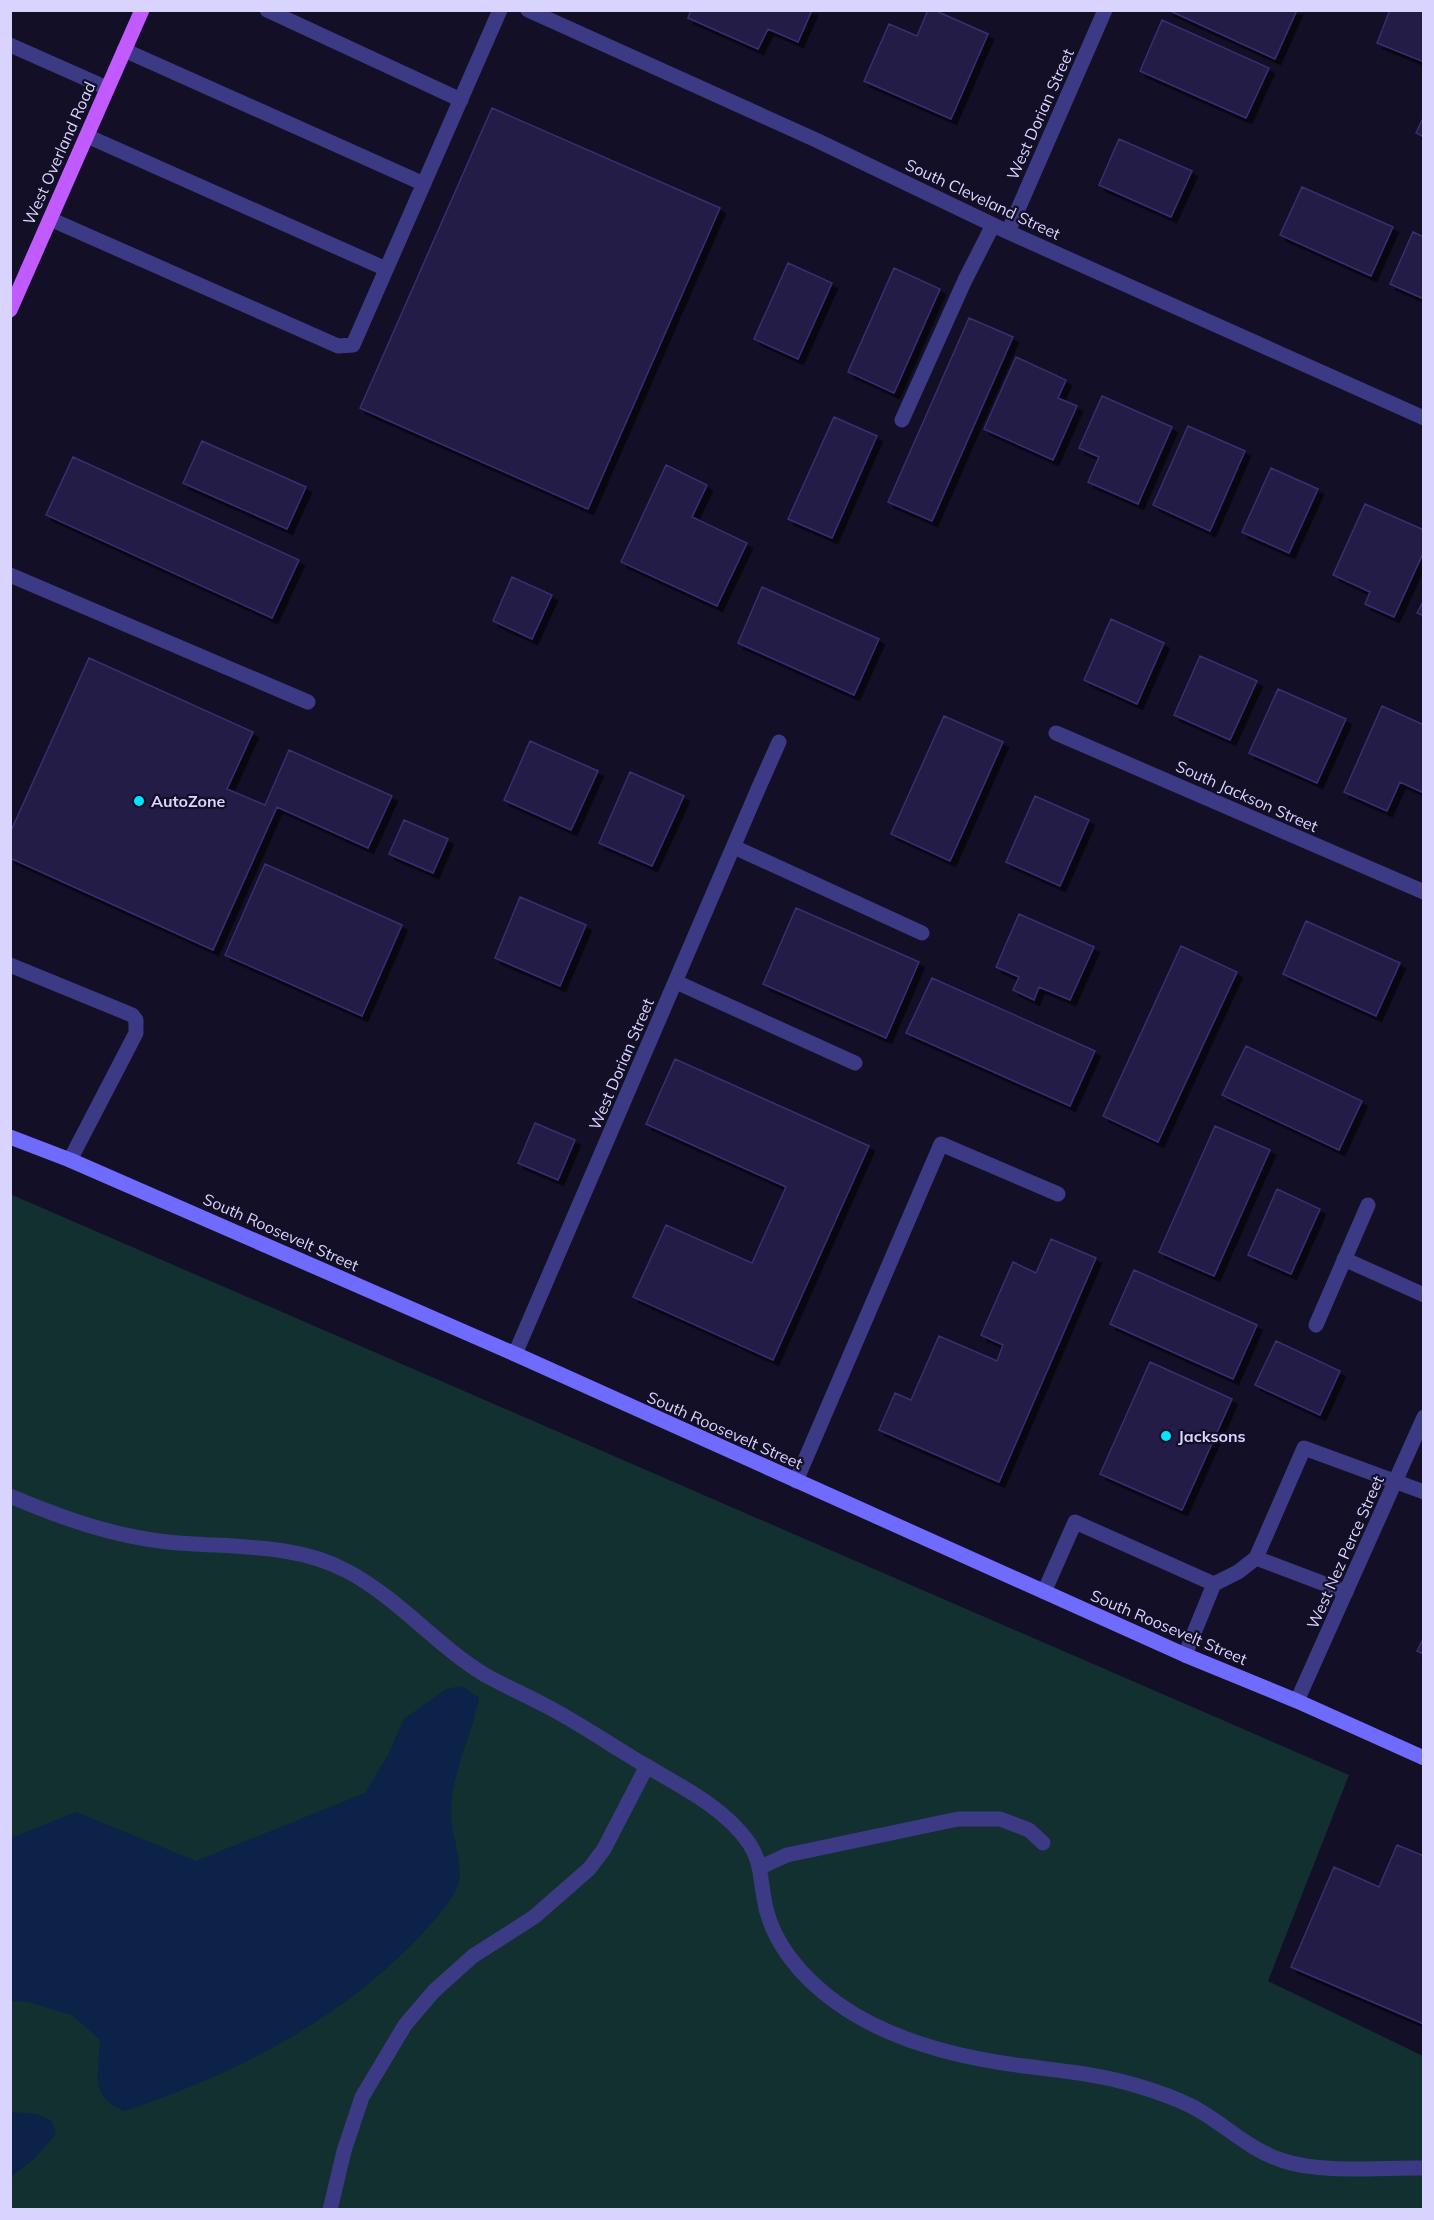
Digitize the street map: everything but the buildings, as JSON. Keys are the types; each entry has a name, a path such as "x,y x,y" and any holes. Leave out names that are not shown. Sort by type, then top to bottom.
{"main road":[{"name":"West Overland Road","path":"10,310 142,10"}],"street":[{"path":"267,10 461,100"},
{"path":"51,219 338,346 353,345 500,10"},
{"name":"South Cleveland Street","path":"528,10 816,140 1008,232 1424,418"},
{"name":"West Dorian Street","path":"1008,232 1105,10"},
{"path":"10,45 107,88"},
{"path":"124,50 424,184"},
{"path":"87,136 387,269"},
{"path":"902,420 965,280 993,225"},
{"path":"10,575 308,702"},
{"name":"South Jackson Street","path":"1056,733 1424,892"},
{"name":"West Dorian Street","path":"515,1354 779,742"},
{"path":"734,847 922,933"},
{"path":"10,964 132,1015 136,1020 136,1033 70,1160"},
{"path":"676,982 855,1063"},
{"name":"South Roosevelt Street","path":"10,1137 70,1160 515,1354 1185,1655 1297,1701 1424,1758"},
{"path":"796,1481 941,1144 1058,1194"},
{"path":"1316,1325 1368,1205"},
{"path":"1344,1259 1424,1295"},
{"name":"West Nez Perce Street","path":"1297,1701 1424,1417"},
{"path":"1185,1655 1214,1584 1238,1572 1256,1558 1304,1448 1424,1492"},
{"path":"10,1496 93,1528 132,1537 273,1550 314,1558 344,1569 371,1586 484,1674 554,1710 695,1794 726,1819 749,1843 761,1867 768,1919 782,1949 836,2002 870,2022 912,2040 960,2054 1020,2066 1088,2073 1137,2085 1194,2107 1233,2136 1281,2160 1311,2167 1424,2168"},
{"path":"1044,1592 1075,1522 1214,1584"},
{"path":"1256,1558 1347,1592"},
{"path":"330,2210 344,2151 362,2097 405,2025 434,1991 473,1956 534,1917 589,1869 604,1849 647,1766"},
{"path":"761,1867 787,1855 958,1819 1000,1819 1029,1830 1043,1843"}],"green space":[{"path":"10,1194 1349,1775 1268,1981 1423,2056 1423,2209 11,2209"}],"water":[{"path":"462,1686 479,1698 452,1798 451,1813 460,1874 457,1888 437,1918 389,1966 321,2019 245,2062 166,2097 125,2111 105,2099 98,2083 100,2040 72,2015 28,2002 11,2001 11,1838 76,1812 196,1861 365,1793 388,1755 404,1719 446,1689"},
{"path":"10,2112 37,2114 52,2121 56,2134 34,2159 11,2177"}],"place":[{"name":"AutoZone","path":"139,801"},
{"name":"Jacksons","path":"1166,1436"}]}
